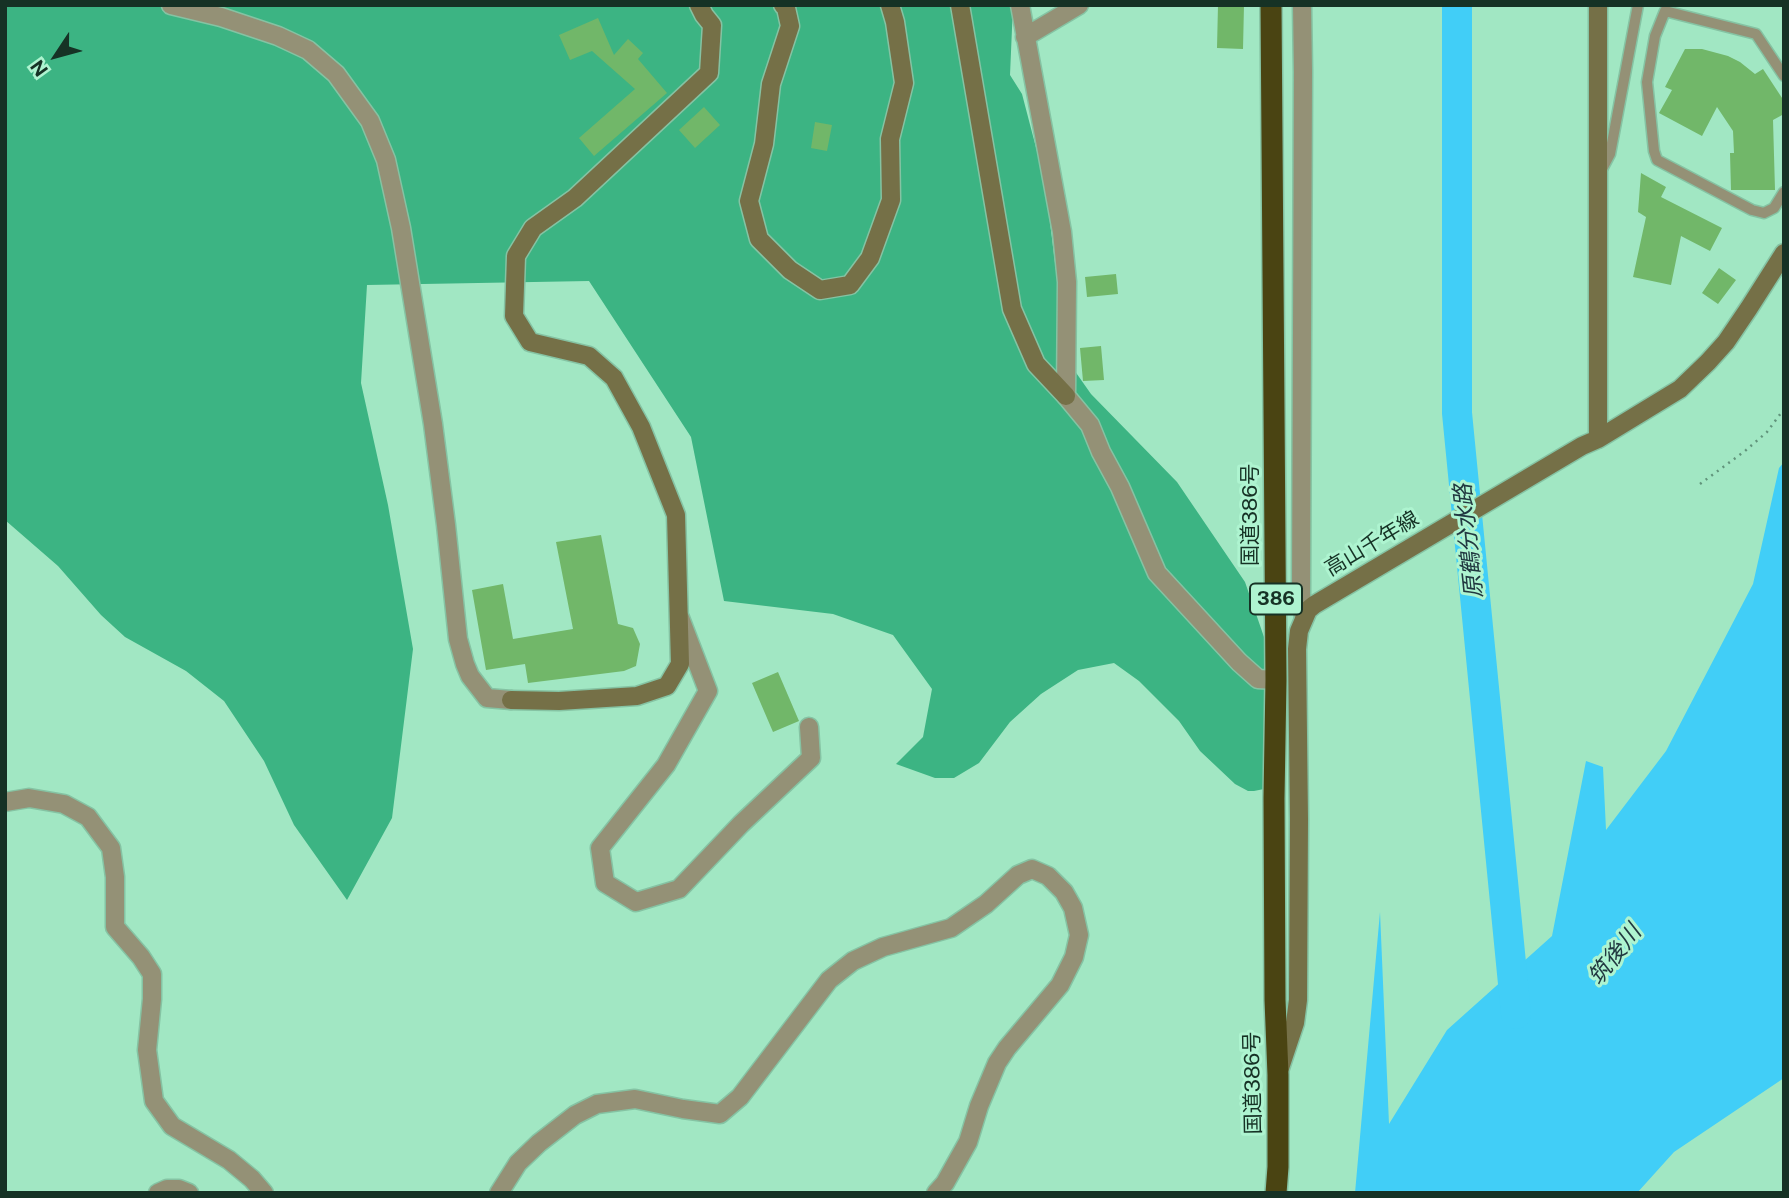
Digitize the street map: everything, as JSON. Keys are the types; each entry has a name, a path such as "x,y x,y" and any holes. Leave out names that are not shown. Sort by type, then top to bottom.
{"highway":[{"name":"国道386号","path":"1271,5 1276,680 1275,1000 1278,1074 1276,1193"}],"street":[{"path":"171,5 222,17 278,36 308,50 336,74 370,121 386,160 401,228 433,424 458,639 465,664 470,677 487,698 559,701 636,696 667,686 680,664 676,515 641,427 614,378 589,356 530,342 514,316 516,256 533,228 575,198 709,73 712,25 699,5"},
{"path":"783,5 790,26 771,84 764,144 750,201 759,239 790,270 820,289 850,285 870,258 891,200 890,139 904,83 890,5"},
{"path":"960,5 1012,309 1036,364 1090,425 1157,573 1238,662 1258,678 1276,680"},
{"path":"1020,5 1062,232 1067,282 1066,396"},
{"path":"1025,37 1079,5"},
{"path":"1278,1074 1295,1023 1298,1000 1297,649 1299,631 1309,611 1301,594 1302,5"},
{"path":"1590,443 1599,177 1598,5"},
{"name":"高山千年線","path":"1309,611 1680,388 1726,342 1784,253"},
{"path":"679,614 708,691 666,765 600,848 605,883 636,902 679,889 741,824 811,758 809,727"},
{"path":"5,802 29,798 64,804 88,817 111,848 115,877 116,927 152,974 147,1050 154,1101 172,1126 229,1160 264,1193"},
{"path":"499,1193 518,1163 539,1143 575,1115 597,1104 635,1099 720,1114 740,1097 830,980 853,961 883,947 951,928 986,904 1018,875 1032,869 1048,876 1064,892 1073,908 1079,935 1074,957 1060,985 997,1063 968,1142 945,1183 936,1193"},
{"path":"158,1193 167,1189 189,1193"}],"lane":[{"path":"1599,177 1611,154 1638,5"},
{"path":"1784,76 1756,34 1665,11 1655,36 1647,82 1657,160 1752,210 1764,213 1774,208 1784,192"}],"path":[{"path":"1700,484 1767,432 1784,409"}],"green space":[{"path":"5,5 1013,5 1010,75 1022,94 1045,182 1072,367 1091,394 1177,482 1245,582 1274,666 1280,746 1285,773 1282,780 1269,788 1254,791 1235,784 1200,751 1179,721 1139,681 1114,663 1078,670 1041,694 1010,722 979,763 954,778 935,778 896,764 923,737 932,689 893,635 833,614 724,601 691,437 589,281 367,285 361,383 388,505 413,649 392,818 347,900 294,825 264,761 224,701 186,671 125,637 101,615 58,566 5,520"}],"water":[{"name":"筑後川","path":"1784,462 1784,1078 1674,1152 1637,1193 1355,1193 1380,912 1389,1124 1447,1030 1552,936 1586,761 1603,767 1606,830 1666,751 1753,584 1779,468"}],"building":[{"path":"1218,5 1244,5 1243,49 1217,48"},
{"path":"598,18 614,55 628,39 643,53 638,59 667,93 594,156 579,138 635,89 592,51 570,60 559,35"},
{"path":"1685,49 1702,49 1728,56 1755,74 1763,69 1784,101 1784,114 1773,120 1775,190 1731,190 1730,153 1734,153 1733,131 1717,107 1702,136 1659,113 1672,90 1665,87"},
{"path":"704,107 720,125 695,148 679,130"},
{"path":"815,122 832,125 827,151 811,148"},
{"path":"1641,173 1666,187 1661,197 1722,228 1710,251 1681,236 1671,285 1633,277 1646,217 1638,212"},
{"path":"1719,268 1736,280 1718,304 1702,293"},
{"path":"1116,274 1118,294 1087,297 1085,277"},
{"path":"1101,346 1104,380 1083,381 1080,348"},
{"path":"601,535 618,624 633,628 640,644 636,666 624,671 528,683 525,664 486,670 472,590 503,584 513,639 573,629 556,542"},
{"path":"778,672 799,721 773,732 752,683"}],"waterway":[{"name":"原鶴分水路","path":"1457,5 1457,413 1516,1014"}]}
